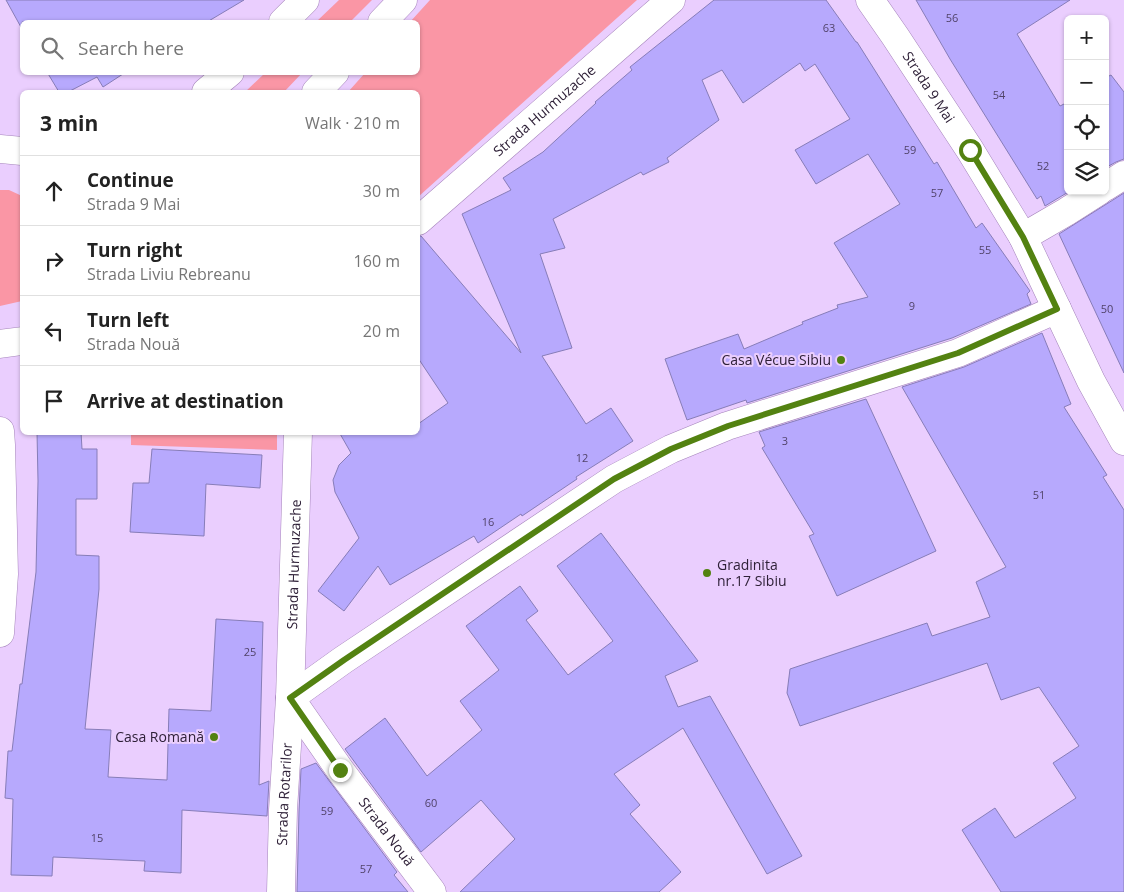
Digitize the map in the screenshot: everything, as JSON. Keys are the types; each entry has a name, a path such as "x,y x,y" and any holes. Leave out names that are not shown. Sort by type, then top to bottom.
{"street":[{"path":"285,20 305,0"},
{"path":"384,20 403,0"},
{"name":"Strada Hurmuzache","path":"420,219 671,0"},
{"name":"Strada 9 Mai","path":"870,0 965,142 1023,237 1091,381 1124,441"},
{"path":"208,90 226,75"},
{"path":"318,90 332,75"},
{"path":"1109,184 1124,175"},
{"path":"1023,237 1093,195"},
{"path":"290,698 614,479 671,449 728,426 958,353 1057,309"},
{"path":"0,344 20,341"},
{"path":"0,430 4,574 0,633"},
{"name":"Strada Hurmuzache","path":"290,698 298,435"},
{"name":"Strada Rotarilor","path":"281,892 283,810 290,698"},
{"name":"Strada Nouă","path":"290,698 340,770 432,892"}],"shaded area":[{"path":"339,0 372,0 352,20 318,20"},
{"path":"430,0 637,0 420,195 420,90 350,90 363,75 420,75 420,20 412,20"},
{"path":"263,75 300,75 286,90 247,90"},
{"path":"0,190 9,190 20,195 20,301 0,306"},
{"path":"131,435 277,435 277,450 131,445"}],"building":[{"path":"6,0 244,0 210,20 20,20 20,25"},
{"path":"714,0 826,0 857,42 934,164 937,162 976,228 982,223 1030,291 1027,294 1031,304 952,338 747,403 746,400 687,420 665,359 738,334 744,349 803,324 802,322 838,308 837,305 868,297 834,243 900,204 868,154 816,184 795,150 850,119 815,64 805,71 800,63 743,103 722,70 702,80 719,120 667,158 669,162 643,175 641,172 553,219 565,248 540,254 572,348 542,356 586,424 611,408 633,441 576,477 577,479 522,516 521,514 478,543 474,536 390,585 378,566 344,611 318,591 359,538 335,492 333,480 339,465 351,453 341,435 420,435 420,423 448,403 420,361 420,236 521,353 462,214 511,190 503,178 543,152 595,102 632,70 630,67"},
{"path":"916,0 1070,0 1017,34 1060,106 1064,104 1064,195 1045,206 1041,196 1037,199 950,59"},
{"path":"49,75 121,75 103,87 97,77 72,90 58,90"},
{"path":"1111,75 1124,92 1124,159 1109,166 1109,105 1109,76"},
{"path":"1124,193 1124,373 1059,234"},
{"path":"1042,333 1071,404 1064,407 1107,475 1103,477 1124,510 1124,892 1001,892 962,830 995,808 1015,838 1076,798 1053,763 1079,746 1039,687 1001,700 987,663 800,726 787,693 790,669 927,623 932,636 990,617 976,582 1006,567 902,387 964,367"},
{"path":"866,399 936,551 837,596 809,536 814,534 762,448 765,446 759,432"},
{"path":"37,435 81,435 82,449 97,449 97,499 76,499 76,555 99,556 99,589 85,729 111,730 108,777 167,780 169,709 211,711 216,619 263,622 259,785 269,781 267,816 182,810 181,873 144,871 145,861 53,857 52,876 11,875 13,799 5,798 8,751 12,751 36,572"},
{"path":"152,449 262,455 260,488 206,484 204,536 130,532 133,483 149,483"},
{"path":"601,533 698,661 665,676 678,707 710,696 802,856 767,874 683,728 614,774 640,805 630,814 681,872 659,892 460,892 515,839 481,800 421,852 345,749 385,718 427,776 482,730 460,701 499,670 466,626 520,586 538,611 526,620 568,675 613,641 557,566"},
{"path":"316,763 397,872 394,875 408,892 297,892 301,769"}],"place":[{"name":"Casa Vécue Sibiu","path":"841,360"},
{"name":"Gradinita nr.17 Sibiu","path":"707,573"},
{"name":"Casa Romană","path":"214,737"}],"route":[{"path":"340,770 290,698 614,479 671,449 728,426 958,353 1057,309 1023,237 970,150"}]}
